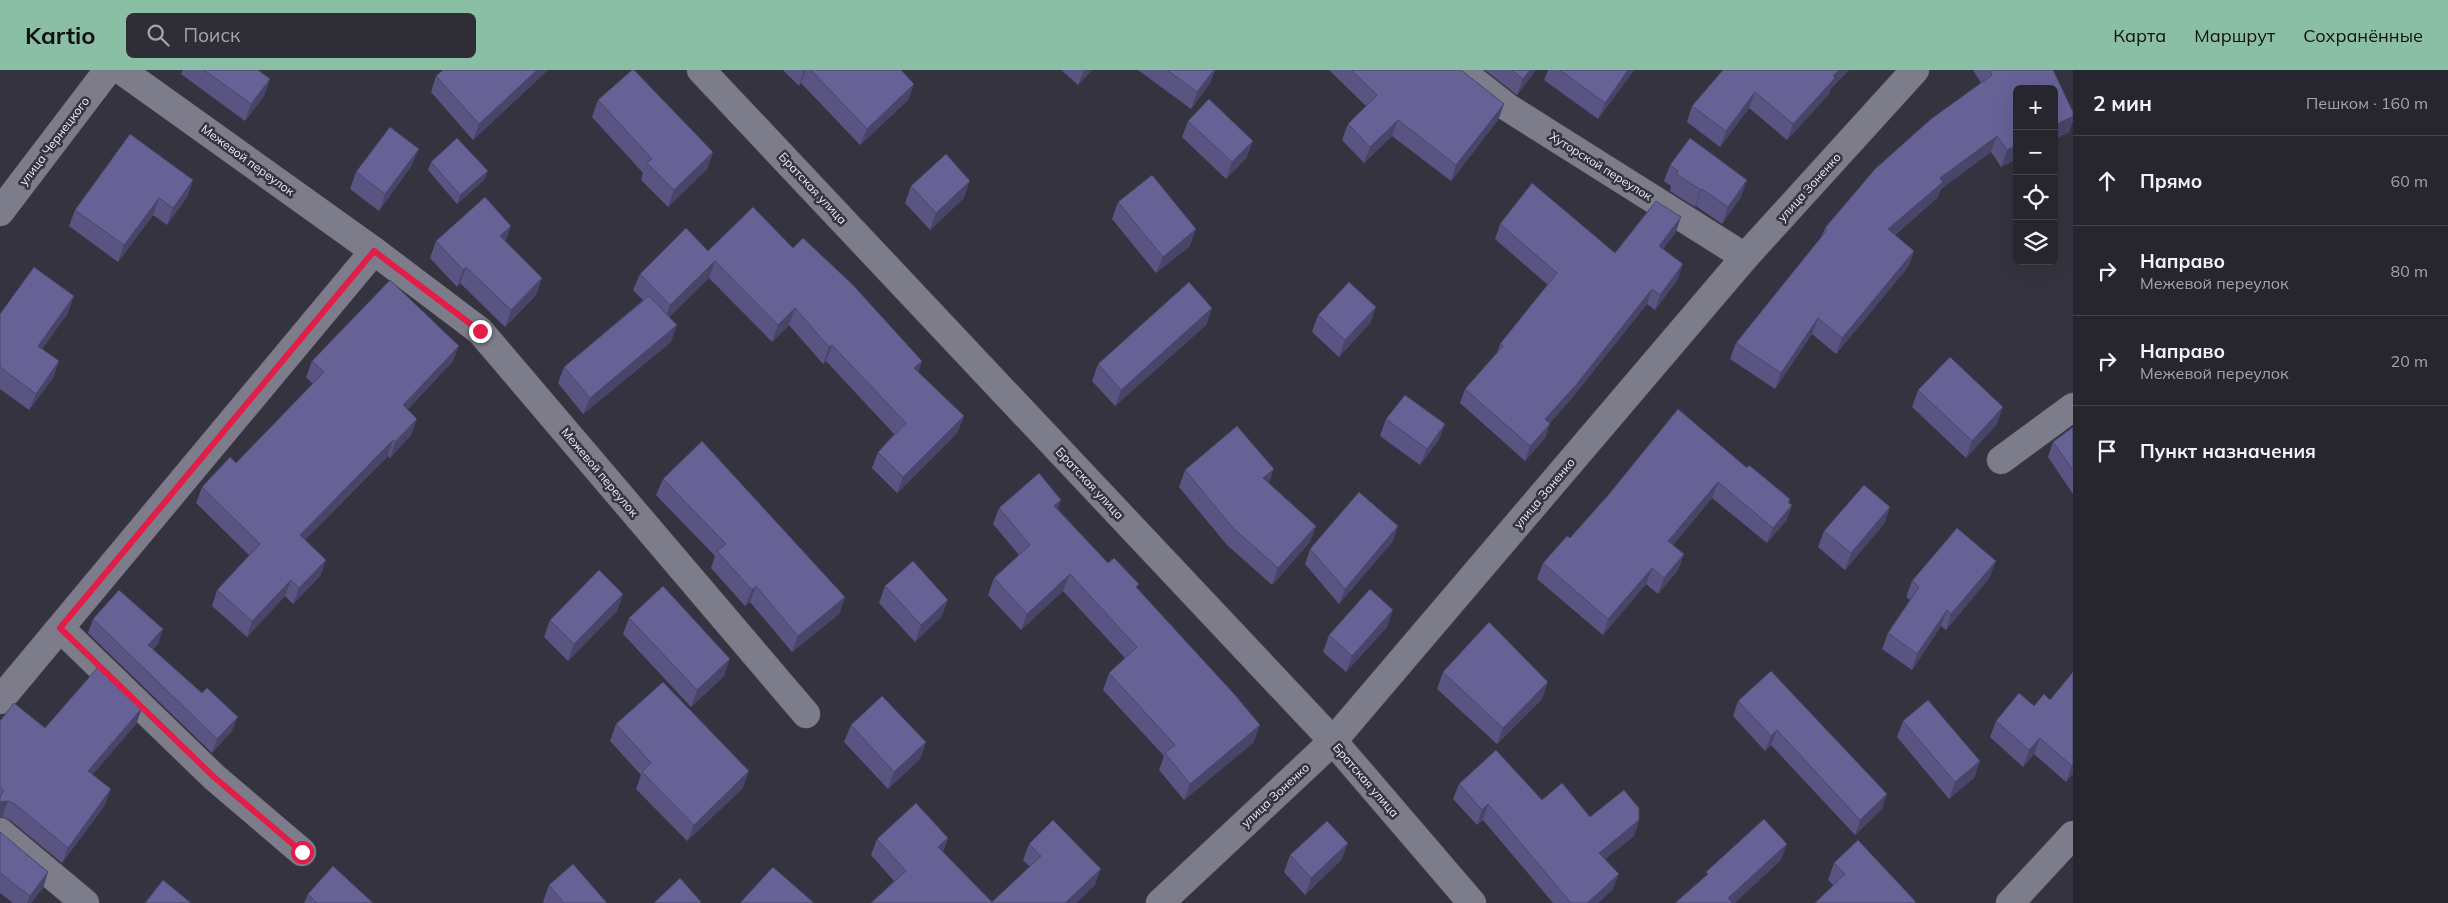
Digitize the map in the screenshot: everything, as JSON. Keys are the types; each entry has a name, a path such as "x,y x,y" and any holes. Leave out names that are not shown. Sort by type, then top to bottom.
{"street":[{"name":"улица Чернецкого","path":"0,212 108,70"},
{"name":"Межевой переулок","path":"121,70 374,251 480,331 806,714"},
{"name":"Братская улица","path":"701,70 1333,741 1472,903"},
{"name":"Хуторской переулок","path":"1460,70 1507,107 1745,257"},
{"name":"улица Зоненко","path":"1160,903 1333,741 1745,257 1916,70"},
{"path":"0,700 374,251"},
{"path":"2001,460 2073,407"},
{"path":"60,628 214,777 302,852"},
{"path":"0,832 85,903"},
{"path":"2010,903 2073,835"}],"building":[{"path":"204,70 258,70 270,79 251,104"},
{"path":"443,70 537,70 479,124 436,76"},
{"path":"632,70 713,152 674,190 647,163 652,159 598,100"},
{"path":"811,70 901,70 914,84 867,129"},
{"path":"1167,70 1214,70 1197,92"},
{"path":"1351,70 1461,70 1504,104 1456,165 1398,120 1370,147 1348,124 1377,95"},
{"path":"1512,70 1530,70 1523,79"},
{"path":"1560,70 1628,70 1605,103"},
{"path":"1723,70 1839,70 1833,76 1835,78 1793,124 1755,92 1726,131 1692,106"},
{"path":"1989,70 2053,70 2073,112 2073,116 2058,124 2058,85 2013,85 2013,147 2007,150 1997,136 1940,178 1943,182 1888,229 1914,251 1842,338 1818,318 1781,373 1736,343 1827,230 1825,228 1875,169 1931,119 1992,75"},
{"path":"1209,99 1253,141 1232,162 1188,121"},
{"path":"390,127 419,149 385,194 356,172"},
{"path":"130,134 193,180 173,208 159,198 124,245 75,210"},
{"path":"457,138 488,171 460,195 431,162"},
{"path":"1690,138 1747,180 1728,207 1676,174 1678,171 1670,165"},
{"path":"946,154 970,181 936,213 911,186"},
{"path":"1152,175 1196,229 1163,257 1118,202"},
{"path":"1532,183 1615,253 1656,201 1681,217 1659,246 1683,264 1660,295 1652,289 1576,385 1545,419 1550,424 1530,446 1465,389 1503,346 1500,344 1557,273 1500,224"},
{"path":"485,197 511,226 500,236 542,278 511,310 466,267 463,270 436,241"},
{"path":"753,207 793,248 803,238 852,284 922,361 914,368 964,416 903,477 878,452 906,423 832,345 829,347 795,308 778,325 715,261 670,305 640,274 686,228 708,251"},
{"path":"34,267 74,296 38,346 59,361 36,394 0,367 0,314"},
{"path":"390,280 459,346 403,405 417,419 395,442 393,440 300,535 326,560 299,588 291,580 252,621 217,590 260,544 202,487 230,457 236,463 324,372 312,361"},
{"path":"1189,282 1212,308 1121,390 1098,364"},
{"path":"1349,282 1376,307 1345,340 1318,315"},
{"path":"649,296 677,325 590,398 564,367"},
{"path":"1950,357 2003,407 1972,441 1918,390"},
{"path":"1405,395 1445,424 1427,449 1386,419"},
{"path":"1678,409 1747,468 1749,465 1790,499 1788,502 1792,505 1773,528 1718,482 1668,541 1684,554 1664,578 1652,568 1608,619 1543,563 1567,536 1570,538 1610,493"},
{"path":"1237,426 1274,469 1263,478 1316,526 1278,568 1233,528 1185,470"},
{"path":"2073,427 2073,470 2053,442"},
{"path":"702,441 845,597 798,636 756,586 752,590 717,551 726,544 663,479"},
{"path":"1039,473 1061,500 1054,506 1108,563 1114,558 1139,584 1136,587 1260,725 1190,784 1165,753 1175,745 1109,673 1137,647 1070,574 1027,614 994,578 1030,545 999,508"},
{"path":"1864,485 1890,507 1851,553 1824,531"},
{"path":"1359,492 1398,526 1345,589 1310,549"},
{"path":"1957,528 1996,561 1951,614 1947,610 1917,654 1888,633 1919,587 1912,581"},
{"path":"913,561 948,600 921,625 885,586"},
{"path":"599,570 623,594 574,644 550,620"},
{"path":"663,586 730,659 697,690 629,618"},
{"path":"1370,589 1393,610 1352,656 1329,635"},
{"path":"119,590 163,629 148,645 202,693 207,688 238,717 217,739 93,619"},
{"path":"1489,622 1548,682 1503,728 1443,672"},
{"path":"99,666 142,708 88,771 111,789 68,848 15,804 8,801 0,802 0,796 4,791 0,788 0,721 14,703 45,728"},
{"path":"1771,671 1887,794 1860,820 1777,730 1771,736 1738,701"},
{"path":"2073,672 2072,766 2040,738 2029,750 1996,721 2019,693 2034,706 2044,694 2050,700"},
{"path":"663,682 749,771 694,825 642,772 651,763 616,724"},
{"path":"882,696 926,742 894,772 851,725"},
{"path":"1928,700 1980,761 1955,782 1903,721"},
{"path":"1496,750 1542,800 1562,783 1590,817 1624,790 1639,808 1639,820 1599,853 1619,874 1587,903 1571,903 1488,804 1482,810 1459,784"},
{"path":"916,803 948,838 938,847 992,902 1041,856 1029,844 1053,820 1101,869 1065,903 871,903 906,871 877,839"},
{"path":"1764,819 1787,844 1728,898 1733,903 1675,903 1708,874 1706,872"},
{"path":"1327,821 1348,843 1311,878 1290,855"},
{"path":"0,832 48,872 30,896 0,873"},
{"path":"1858,840 1915,903 1815,903 1845,874 1834,863"},
{"path":"573,864 607,903 564,903 549,885"},
{"path":"333,866 373,903 317,903 308,894"},
{"path":"773,867 814,903 740,903"},
{"path":"680,878 700,903 654,903"},
{"path":"163,880 191,903 145,903"}],"route":[{"path":"302,852 214,777 60,628 374,251 480,331"}]}
